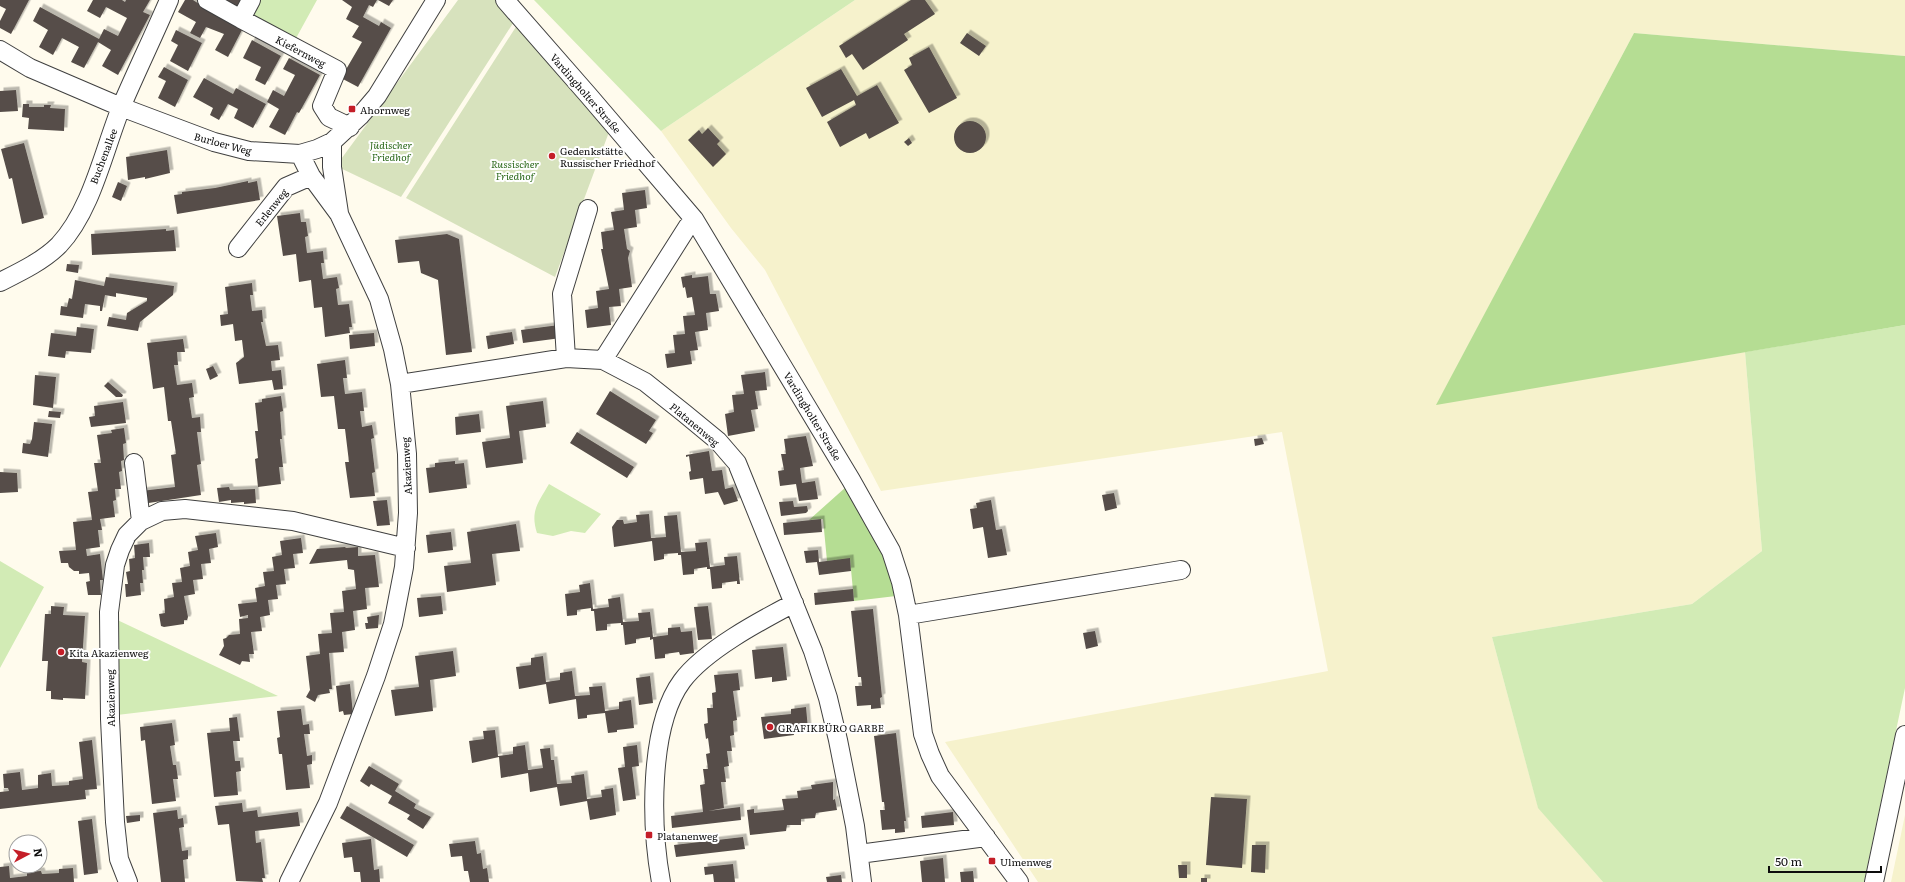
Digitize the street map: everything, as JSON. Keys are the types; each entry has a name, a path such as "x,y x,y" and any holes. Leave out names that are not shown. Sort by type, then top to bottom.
{"street":[{"name":"Buchenallee","path":"0,282 35,263 58,246 70,231 83,209 121,107 169,0"},
{"name":"Kiefernweg","path":"207,0 337,70 322,106 329,117 350,126"},
{"path":"241,19 251,0"},
{"name":"Burloer Weg","path":"0,50 30,68 121,107 214,142 249,151 300,154 317,149 332,142 350,126 377,96 436,0"},
{"name":"Vardingholter Straße","path":"505,0 589,96 702,231 851,480 891,551 901,582 908,615 923,734 930,754 940,776 1020,882"},
{"path":"332,142 332,167 339,214"},
{"path":"300,154 311,176 339,214 379,299 393,349 400,384"},
{"name":"Erlenweg","path":"238,248 286,187 311,176"},
{"path":"566,358 562,294 588,209"},
{"path":"603,360 688,226"},
{"name":"Platanenweg","path":"400,384 566,358 603,360 645,382 718,441 737,463 813,651 828,698 838,740 859,854 862,882"},
{"name":"Akazienweg","path":"289,882 328,803 376,676 393,624 404,567 408,513 407,454 400,384"},
{"path":"134,463 141,521"},
{"name":"Akazienweg","path":"128,882 119,859 115,822 110,719 108,612 115,565 127,535 141,521 162,511 185,509 293,521 406,548"},
{"path":"908,615 1181,570"},
{"path":"661,882 655,844 653,813 658,742 666,709 682,681 705,658 754,624 794,603"},
{"path":"1874,882 1905,734"},
{"path":"859,854 986,837"}],"shaded area":[{"path":"855,0 1905,0 1905,56 1634,33 1437,404 1745,352 1762,551 1692,604 1492,637 1538,807 1603,882 1038,882 945,742 1328,671 1282,432 881,491 765,270 731,228 661,131"},
{"path":"1905,815 1905,882 1891,882"}],"green space":[{"path":"256,0 317,0 295,40 248,15"},
{"name":"Jüdischer Friedhof","path":"458,0 504,0 517,17 401,197 336,166"},
{"path":"534,0 855,0 661,131"},
{"name":"Russischer Friedhof","path":"521,19 612,124 555,277 406,198"},
{"path":"1634,33 1905,56 1905,325 1436,405"},
{"path":"1905,325 1905,688 1864,882 1603,882 1538,808 1492,637 1692,604 1762,551 1745,352"},
{"path":"549,484 601,514 585,533 571,531 553,536 537,533 534,519 536,507"},
{"path":"846,487 885,554 896,596 854,601 850,559 827,561 823,519 809,520"},
{"path":"0,561 44,587 0,668"},
{"path":"111,617 278,696 117,715"}],"building":[{"path":"0,0 29,0 11,34 0,28 0,21 6,9 0,6"},
{"path":"93,0 122,0 125,2 126,0 150,0 143,12 150,15 118,75 102,66 111,50 98,42 84,68 71,62 79,47 62,38 53,55 39,47 48,30 33,21 40,7 99,39 104,29 118,36 127,18 106,7 100,18 87,11"},
{"path":"185,0 193,0 213,13 243,28 228,57 215,50 224,34 206,27 200,38 190,33 196,22 178,12"},
{"path":"222,0 243,0 238,9"},
{"path":"342,0 377,0 373,7 369,5 363,17 379,26 381,22 391,28 358,87 341,78 362,42 352,37 359,26 346,19 352,7"},
{"path":"378,0 393,0 389,6"},
{"path":"911,0 925,0 935,14 904,34 908,40 863,70 852,54 846,58 839,46"},
{"path":"176,30 202,43 188,71 170,61 178,45 171,41"},
{"path":"967,33 986,46 979,56 960,43"},
{"path":"252,40 281,56 265,85 255,80 261,67 243,58"},
{"path":"929,47 957,98 929,113 904,70 912,65 909,58"},
{"path":"289,58 320,75 299,113 297,112 285,135 269,127 279,109 267,102 273,90 284,96 295,75 283,69"},
{"path":"164,67 188,80 175,107 158,98 166,81 158,77"},
{"path":"841,69 857,96 877,85 899,123 869,139 866,133 840,147 827,122 856,105 854,100 822,117 806,88"},
{"path":"204,78 233,94 236,88 266,104 253,128 234,118 238,109 228,104 219,120 210,115 213,108 193,97"},
{"path":"16,90 18,111 0,112 0,91"},
{"path":"23,104 29,104 29,107 44,107 44,105 51,105 50,108 65,109 64,131 28,129 29,118 22,117"},
{"path":"967,121 973,121 982,125 986,137 982,149 973,153 967,153 958,149 954,140 954,134 958,125"},
{"path":"708,128 720,141 717,144 726,154 713,167 688,140 699,130 702,134"},
{"path":"909,138 912,143 908,146 904,142"},
{"path":"24,143 44,218 22,224 12,178 9,179 1,149"},
{"path":"167,150 170,173 145,179 145,177 128,180 126,157"},
{"path":"248,181 248,183 257,181 260,200 177,214 174,195 182,194 182,192 215,188"},
{"path":"118,182 127,186 121,201 112,197"},
{"path":"645,190 647,208 635,210 637,227 624,229 627,249 630,251 628,258 632,287 619,289 621,306 609,307 611,325 587,328 585,310 598,308 596,291 609,289 601,249 603,249 601,232 614,230 611,212 624,210 622,193"},
{"path":"300,213 301,222 306,222 308,236 305,237 307,253 323,251 324,263 321,263 323,279 337,277 339,288 336,289 338,305 349,304 352,327 349,327 350,333 325,337 322,307 314,308 311,280 299,282 296,254 283,256 277,216"},
{"path":"166,229 166,231 174,230 176,251 92,255 91,234"},
{"path":"447,234 459,239 472,352 446,355 438,280 421,273 419,261 398,263 395,240"},
{"path":"67,264 79,265 78,273 66,271"},
{"path":"692,275 692,278 708,276 710,294 716,294 719,311 706,313 708,330 695,332 698,350 690,351 692,364 667,368 665,354 675,353 673,335 685,334 683,316 695,315 692,297 687,298 681,277"},
{"path":"106,277 174,286 173,295 140,322 138,331 107,326 109,317 126,320 127,313 147,301 147,298 116,293 116,297 105,295 102,311 100,311 100,306 85,304 83,318 60,315 61,306 67,307 69,298 72,299 75,280 104,286"},
{"path":"252,283 253,295 250,295 252,311 262,310 263,322 261,322 266,346 278,345 280,360 271,361 272,371 281,370 283,389 274,390 272,380 239,384 236,363 244,357 242,340 235,341 233,324 221,326 220,315 228,314 225,287"},
{"path":"559,325 561,338 523,343 521,330"},
{"path":"77,327 94,329 91,353 66,351 65,358 48,356 51,333 76,336"},
{"path":"512,332 514,344 488,349 486,336"},
{"path":"374,333 375,346 350,349 349,335"},
{"path":"183,339 185,352 177,352 178,365 174,365 177,385 192,383 194,397 189,398 192,418 200,417 201,432 197,432 201,464 197,465 201,495 142,504 141,491 175,487 171,455 176,454 171,421 168,421 164,387 153,389 147,343"},
{"path":"345,360 347,378 343,378 345,394 362,392 364,411 360,411 362,427 372,425 374,438 371,439 375,472 372,473 375,496 350,498 345,462 349,462 345,429 338,429 334,396 321,397 317,364"},
{"path":"213,366 218,376 210,380 206,369"},
{"path":"765,372 767,390 755,391 758,409 751,410 755,431 728,436 725,414 734,412 732,395 744,394 741,375"},
{"path":"35,375 56,377 53,408 33,405"},
{"path":"108,382 123,395 122,397 116,397 104,386"},
{"path":"610,391 656,420 649,431 653,433 646,444 596,414"},
{"path":"281,396 283,411 280,412 282,439 280,439 283,467 279,467 281,484 258,487 255,459 258,458 255,431 258,431 255,403 262,402 262,399"},
{"path":"543,401 546,427 519,431 523,463 486,468 482,442 510,438 506,406"},
{"path":"123,402 126,423 91,427 89,417 95,416 94,406"},
{"path":"49,411 61,412 60,418 48,417"},
{"path":"479,414 481,432 456,435 455,417"},
{"path":"34,422 52,424 48,457 22,453 23,443 30,444 32,439"},
{"path":"124,428 126,443 123,444 124,460 121,461 122,471 119,472 121,489 115,489 116,500 113,501 115,517 100,519 102,530 98,530 100,547 86,549 87,556 100,554 103,580 100,580 101,595 88,595 86,582 90,581 89,573 79,574 79,571 74,571 69,567 68,563 61,563 59,551 76,550 73,522 92,520 88,492 98,491 94,463 101,463 97,435 112,433 111,430"},
{"path":"577,432 634,467 627,478 570,443"},
{"path":"806,436 813,466 800,468 802,483 815,481 818,499 799,501 796,484 780,486 778,471 784,470 781,454 786,454 784,439"},
{"path":"1262,438 1264,444 1255,446 1254,439"},
{"path":"709,451 712,471 722,470 725,489 733,487 738,501 724,505 718,492 705,494 703,478 690,480 689,472 691,471 689,456 686,457 686,455"},
{"path":"455,461 455,464 464,463 467,488 429,493 426,468 435,467 435,463"},
{"path":"0,472 17,473 18,492 0,493"},
{"path":"229,487 230,490 255,489 256,503 231,503 231,500 219,502 217,488"},
{"path":"1114,493 1117,508 1105,511 1102,495"},
{"path":"387,500 390,525 377,526 373,501"},
{"path":"991,500 996,530 1002,529 1007,555 988,558 983,527 973,529 970,509 977,508 976,503"},
{"path":"793,501 794,507 807,506 808,511 806,513 781,516 779,502"},
{"path":"649,514 651,538 666,537 664,516 677,515 681,552 696,551 695,543 707,542 710,567 725,565 724,557 737,556 740,584 737,584 737,581 722,583 722,588 712,589 710,569 707,569 707,567 694,569 694,574 683,575 681,555 678,555 678,553 664,554 664,559 654,561 652,541 614,547 612,527 617,520 623,520 624,524 637,522 636,515"},
{"path":"821,519 822,532 784,535 783,523"},
{"path":"516,524 520,551 492,554 496,585 447,592 444,566 471,563 467,532"},
{"path":"451,532 453,550 428,553 426,535"},
{"path":"216,533 218,547 209,549 211,563 201,564 203,579 193,580 195,594 184,596 188,617 187,620 184,620 184,624 164,627 161,626 159,614 165,613 164,599 174,597 172,583 182,582 180,568 190,566 188,552 198,550 195,536"},
{"path":"301,538 303,553 293,554 295,568 284,569 286,584 276,585 278,599 268,600 270,615 260,617 262,631 251,632 254,654 249,654 250,662 242,661 240,665 219,655 224,646 223,639 229,635 240,634 239,619 248,618 248,615 240,617 238,604 257,602 255,588 265,586 263,572 274,571 272,557 282,555 280,541"},
{"path":"149,543 150,557 143,557 144,570 142,570 143,583 140,583 141,595 126,597 125,584 128,584 126,572 130,571 129,559 135,558 134,545"},
{"path":"358,547 358,556 375,555 379,587 365,588 367,609 353,611 355,630 342,632 344,652 329,653 332,689 329,689 330,693 318,695 315,702 306,697 310,690 306,656 320,654 318,634 332,633 330,613 344,612 342,591 356,589 354,570 348,569 347,560 309,564 317,549"},
{"path":"818,550 819,562 850,558 851,571 819,575 817,562 806,563 804,551"},
{"path":"590,583 593,609 609,607 608,599 620,597 623,622 639,621 638,613 650,612 653,637 668,635 668,628 680,627 681,632 692,631 694,653 680,655 679,652 665,654 665,658 655,659 653,639 650,640 650,637 636,639 636,643 625,645 623,625 621,625 621,623 607,624 607,630 596,631 594,611 591,611 591,608 577,610 577,615 567,616 565,594 580,592 579,585"},
{"path":"853,589 854,601 815,605 814,593"},
{"path":"441,596 443,614 419,617 417,598"},
{"path":"51,606 64,607 63,615 85,616 82,662 87,663 85,699 51,699 51,691 46,691 48,661 42,661 45,614 51,614"},
{"path":"708,606 712,639 698,640 694,607"},
{"path":"873,609 882,697 880,698 881,708 871,709 871,705 857,706 855,686 862,686 861,677 858,677 851,611"},
{"path":"379,615 378,628 366,629 365,623 368,623 367,617"},
{"path":"1095,631 1098,646 1086,649 1083,633"},
{"path":"783,647 787,680 772,682 772,677 755,679 752,650"},
{"path":"453,651 456,676 430,680 433,711 395,716 391,690 419,687 415,656"},
{"path":"543,656 546,682 560,680 560,673 572,671 575,696 590,695 589,687 602,686 605,711 619,709 619,702 631,700 634,728 617,730 617,732 608,733 605,713 587,715 587,718 578,719 576,699 549,704 546,684 519,689 516,667 531,665 531,658"},
{"path":"738,673 740,690 733,691 737,720 733,721 734,735 730,736 732,751 727,751 729,766 724,767 726,782 721,782 724,808 708,811 740,807 741,820 672,828 671,816 703,812 700,785 705,784 703,769 708,769 706,754 710,753 704,724 708,723 707,708 713,708 712,693 716,692 714,675"},
{"path":"650,676 653,703 639,705 636,678"},
{"path":"350,684 353,714 344,715 343,711 339,712 336,686"},
{"path":"806,707 808,729 793,730 794,735 764,739 761,717 791,714 791,709"},
{"path":"301,709 303,725 309,724 310,734 304,734 307,756 312,755 312,764 307,765 310,788 286,790 282,754 279,754 277,738 280,737 277,711"},
{"path":"237,717 240,741 233,741 235,761 240,761 241,771 236,772 238,795 214,797 207,733 230,731 229,718"},
{"path":"172,723 175,745 170,746 173,765 176,765 178,779 173,779 176,801 152,804 145,740 141,741 140,727"},
{"path":"495,730 498,756 513,754 513,747 525,745 528,770 543,768 540,749 550,748 551,760 554,760 557,784 572,783 571,776 584,774 587,799 602,797 601,790 613,788 616,815 590,820 587,801 560,806 557,787 530,792 528,773 501,778 499,757 472,763 469,741 484,739 483,731"},
{"path":"896,733 906,821 904,821 905,832 895,833 895,829 882,830 880,810 885,810 884,802 882,802 874,736"},
{"path":"92,740 97,789 85,790 86,799 0,809 0,792 9,791 8,788 4,788 3,774 20,772 22,790 38,788 38,775 51,773 52,786 69,785 69,781 83,779 79,742"},
{"path":"637,745 639,766 632,767 636,799 623,801 618,768 625,767 623,747"},
{"path":"369,766 399,784 395,791 416,804 414,808 431,817 423,829 407,819 410,815 388,803 392,796 371,784 369,787 360,781"},
{"path":"833,782 833,800 835,799 837,810 816,813 815,818 801,819 801,825 787,825 786,831 750,835 747,810 754,809 754,813 784,810 782,799 798,798 797,791 812,789 811,785"},
{"path":"1211,797 1247,799 1242,868 1206,865"},
{"path":"242,803 243,812 257,810 258,817 298,812 300,826 255,831 256,843 261,842 265,878 262,878 263,882 236,881 229,824 218,825 215,806"},
{"path":"347,806 414,845 407,857 340,818"},
{"path":"177,810 178,819 183,818 184,827 179,828 182,851 188,850 188,859 183,860 185,882 161,882 153,813"},
{"path":"953,812 954,825 922,828 921,816"},
{"path":"140,815 140,821 127,823 126,816"},
{"path":"92,819 98,873 84,875 78,821"},
{"path":"743,837 745,849 676,857 674,845"},
{"path":"371,839 374,870 379,869 380,882 361,882 360,872 354,872 352,857 344,858 342,843"},
{"path":"475,841 477,854 481,853 483,869 487,868 489,882 470,882 468,871 464,871 462,856 451,857 449,844"},
{"path":"1252,845 1266,845 1265,873 1251,872"},
{"path":"943,858 945,882 922,882 920,861"},
{"path":"733,864 735,882 714,882 713,874 705,875 704,867"},
{"path":"1178,865 1187,865 1187,878 1179,878"},
{"path":"8,866 8,874 10,874 10,878 27,876 27,874 59,873 59,869 73,868 74,882 0,882 0,867"},
{"path":"973,871 974,882 961,882 960,872"},
{"path":"841,875 842,882 827,882 826,877"},
{"path":"1201,878 1207,878 1207,882 1201,882"}],"place":[{"name":"Ahornweg","path":"352,109"},
{"name":"Gedenkstätte Russischer Friedhof","path":"552,156"},
{"name":"Kita Akazienweg","path":"61,652"},
{"name":"GRAFIKBÜRO GARBE","path":"770,727"},
{"name":"Platanenweg","path":"649,835"},
{"name":"Ulmenweg","path":"992,861"}]}
